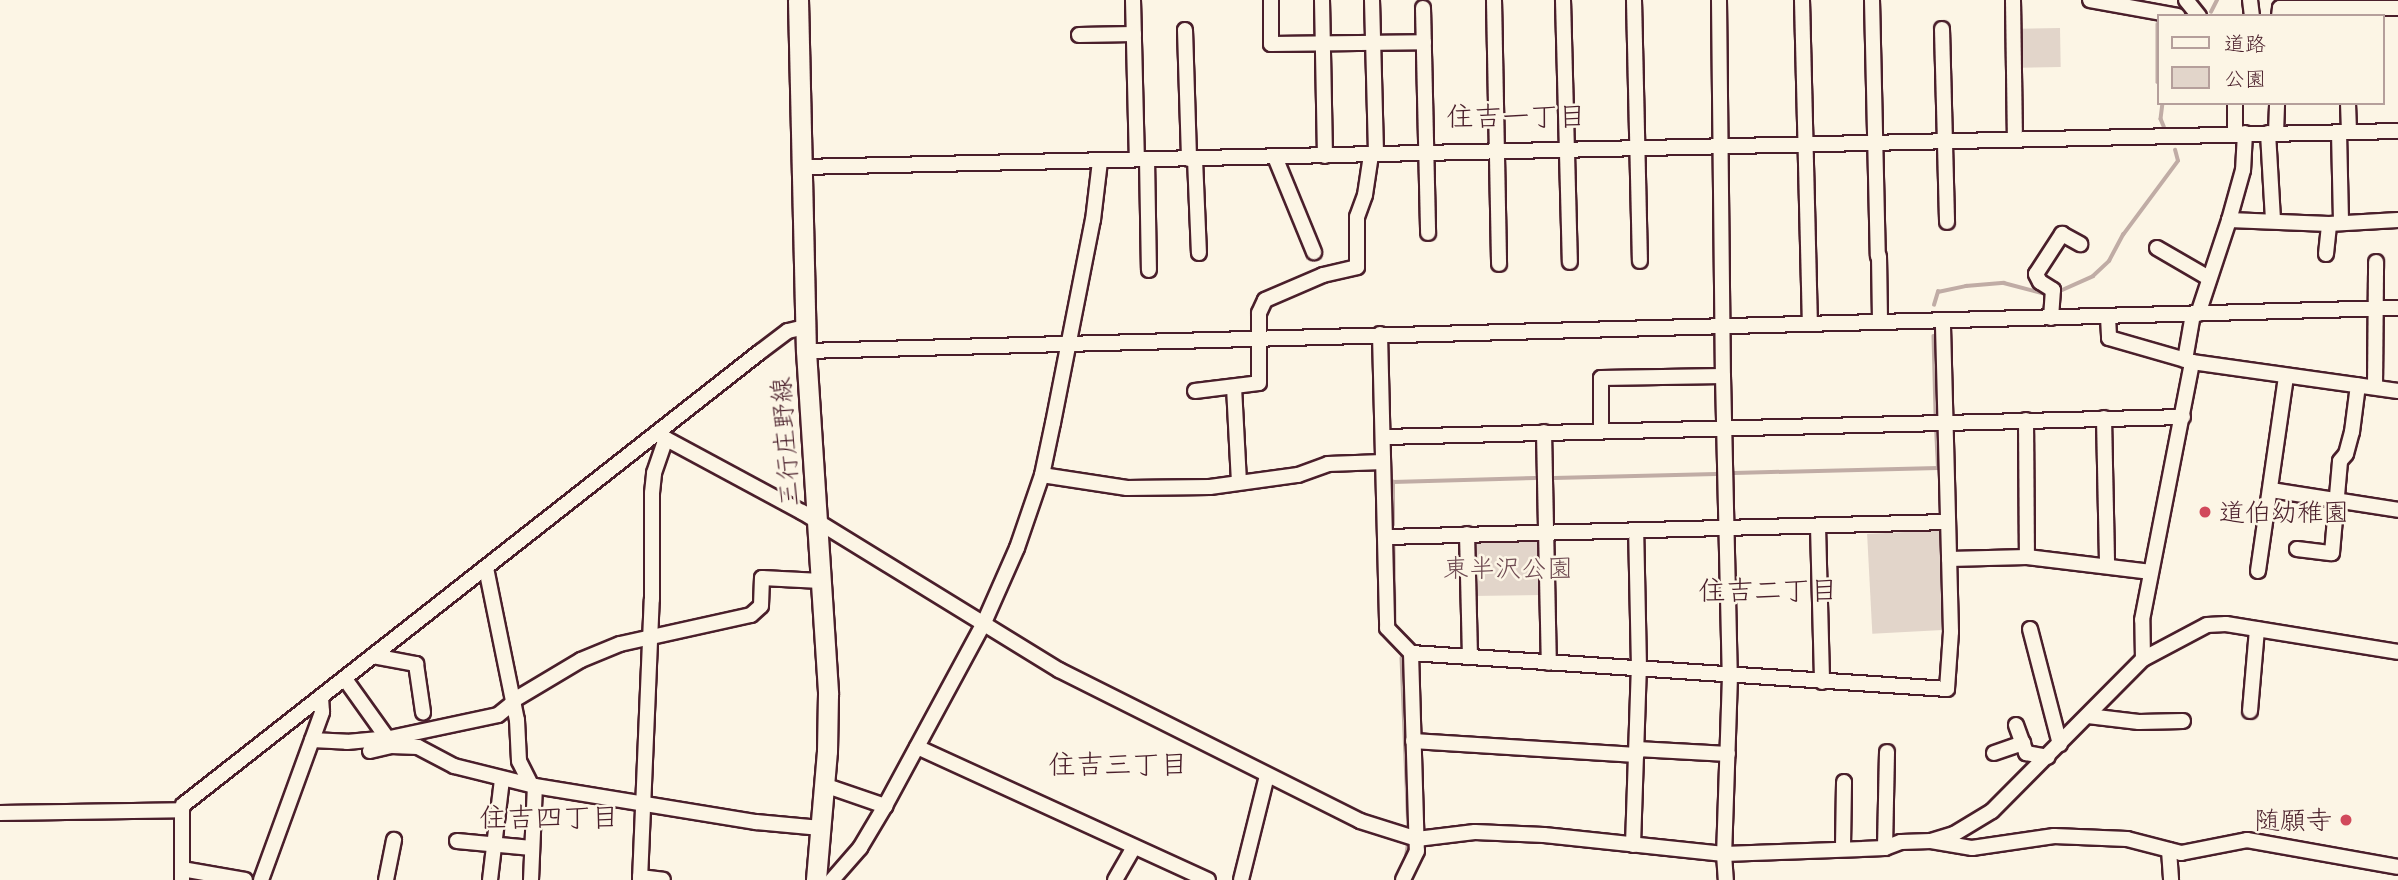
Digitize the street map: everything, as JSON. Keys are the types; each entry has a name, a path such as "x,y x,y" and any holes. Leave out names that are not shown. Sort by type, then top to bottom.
{"main road":[{"name":"三行庄野線","path":"798,0 806,351 828,694 816,880"}],"street":[{"path":"1133,0 1149,270"},
{"path":"1271,0 1271,44 1424,42"},
{"path":"1322,0 1325,156"},
{"path":"1195,391 1259,383 1258,313 1265,300 1323,275 1357,267 1357,217 1365,195 1373,155 1372,0"},
{"path":"1494,0 1499,264"},
{"path":"1563,0 1570,262"},
{"path":"1634,0 1640,261"},
{"path":"1719,0 1723,376 1730,676 1724,853 1726,880"},
{"path":"1872,0 1881,322"},
{"path":"2013,0 2015,140"},
{"path":"2090,0 2167,14"},
{"path":"2186,0 2197,14"},
{"path":"1802,1 1810,324"},
{"path":"2279,14 2280,8 2398,8"},
{"path":"1423,9 1428,233"},
{"path":"1942,29 1947,222"},
{"path":"1185,30 1199,253"},
{"path":"1079,35 1134,34"},
{"path":"2143,659 2142,620 2183,417 2195,314 2229,219 2243,170 2235,105"},
{"path":"2273,221 2272,133 2277,105"},
{"path":"2326,254 2335,223 2348,105"},
{"path":"801,167 2398,131"},
{"path":"1275,157 1314,252"},
{"path":"832,880 860,848 885,806 982,625 1017,548 1042,475 1093,220 1100,160"},
{"path":"2229,219 2335,223 2398,220"},
{"path":"2051,318 2053,290 2040,282 2036,274 2062,234 2080,244"},
{"path":"2157,248 2207,276"},
{"path":"2375,387 2376,262"},
{"path":"806,351 2398,308"},
{"path":"2108,317 2109,338 2188,361 2398,391"},
{"path":"1380,334 1387,628 1411,653 1947,689 1951,636 1943,321"},
{"path":"245,880 182,875 183,805 486,568 662,437 788,331 805,327"},
{"path":"1601,430 1601,378 1723,376"},
{"path":"2258,571 2286,377"},
{"path":"2297,549 2332,553 2340,461 2346,454 2352,432 2358,385"},
{"path":"1234,387 1239,482"},
{"path":"1383,437 2183,417"},
{"path":"2104,418 2107,566"},
{"path":"2026,420 2027,557"},
{"path":"1544,432 1549,663"},
{"path":"662,437 817,523 1059,670 1360,821 1417,839 1475,832 1544,835 1724,853 1843,847 1885,848 1901,842 1931,841 1972,848 2054,836 2127,839 2181,853 2247,840 2398,867"},
{"path":"662,437 652,493 651,637 640,879 663,880"},
{"path":"1042,475 1127,488 1210,487 1298,475 1328,464 1383,462"},
{"path":"2271,490 2398,510"},
{"path":"1386,537 1948,522"},
{"path":"1818,526 1822,682"},
{"path":"1633,845 1639,668 1636,530"},
{"path":"1467,534 1470,657"},
{"path":"1949,559 2027,557 2151,572"},
{"path":"486,568 514,701 519,761 533,785 531,880"},
{"path":"370,751 390,742 498,715 514,701 601,651 751,615 761,606 762,578 821,581"},
{"path":"1931,841 1954,834 1992,811 2143,659 2207,625 2257,629 2398,652"},
{"path":"2030,629 2060,744"},
{"path":"2250,711 2257,629"},
{"path":"1403,880 1417,851 1411,653"},
{"path":"373,656 416,664 423,712"},
{"path":"345,679 390,742"},
{"path":"261,880 322,712 321,697"},
{"path":"2088,716 2138,722 2183,721"},
{"path":"2016,725 2026,753 2048,757"},
{"path":"312,740 390,742 418,747 454,766 502,779 756,822 821,828"},
{"path":"1413,741 1728,754"},
{"path":"1994,753 2023,743"},
{"path":"917,747 1208,880"},
{"path":"1885,848 1887,752"},
{"path":"1241,880 1267,776"},
{"path":"490,880 502,779"},
{"path":"1843,847 1844,782"},
{"path":"824,785 885,806"},
{"path":"0,813 182,810"},
{"path":"386,880 394,840"},
{"path":"457,842 532,848"},
{"path":"1115,880 1134,847"},
{"path":"2169,849 2171,880"}],"green space":[{"path":"2060,28 2061,67 2018,68 2017,29"},
{"path":"1942,530 1947,630 1872,634 1867,534"},
{"name":"東半沢公園","path":"1537,539 1542,543 1543,595 1473,596 1472,543 1477,540"}],"waterway":[{"path":"2211,12 2217,0"},
{"path":"2163,105 2161,119 2164,126"},
{"path":"2060,291 2093,276 2109,261 2123,235 2178,161 2175,150"},
{"path":"1934,305 1938,292 1966,286 2004,283 2046,294"},
{"path":"1934,336 1936,415"},
{"path":"1734,473 1938,468 1936,427"},
{"path":"1554,478 1716,474"},
{"path":"1393,525 1393,482 1535,478"},
{"path":"1394,547 1395,623"},
{"path":"1402,658 1409,831"},
{"path":"1405,863 1408,845"}],"place":[{"name":"道伯幼稚園","path":"2205,512"},
{"name":"随願寺","path":"2346,820"}],"district":[{"name":"住吉一丁目","path":"1516,116"},
{"name":"住吉二丁目","path":"1768,590"},
{"name":"住吉三丁目","path":"1118,764"},
{"name":"住吉四丁目","path":"549,817"}]}
